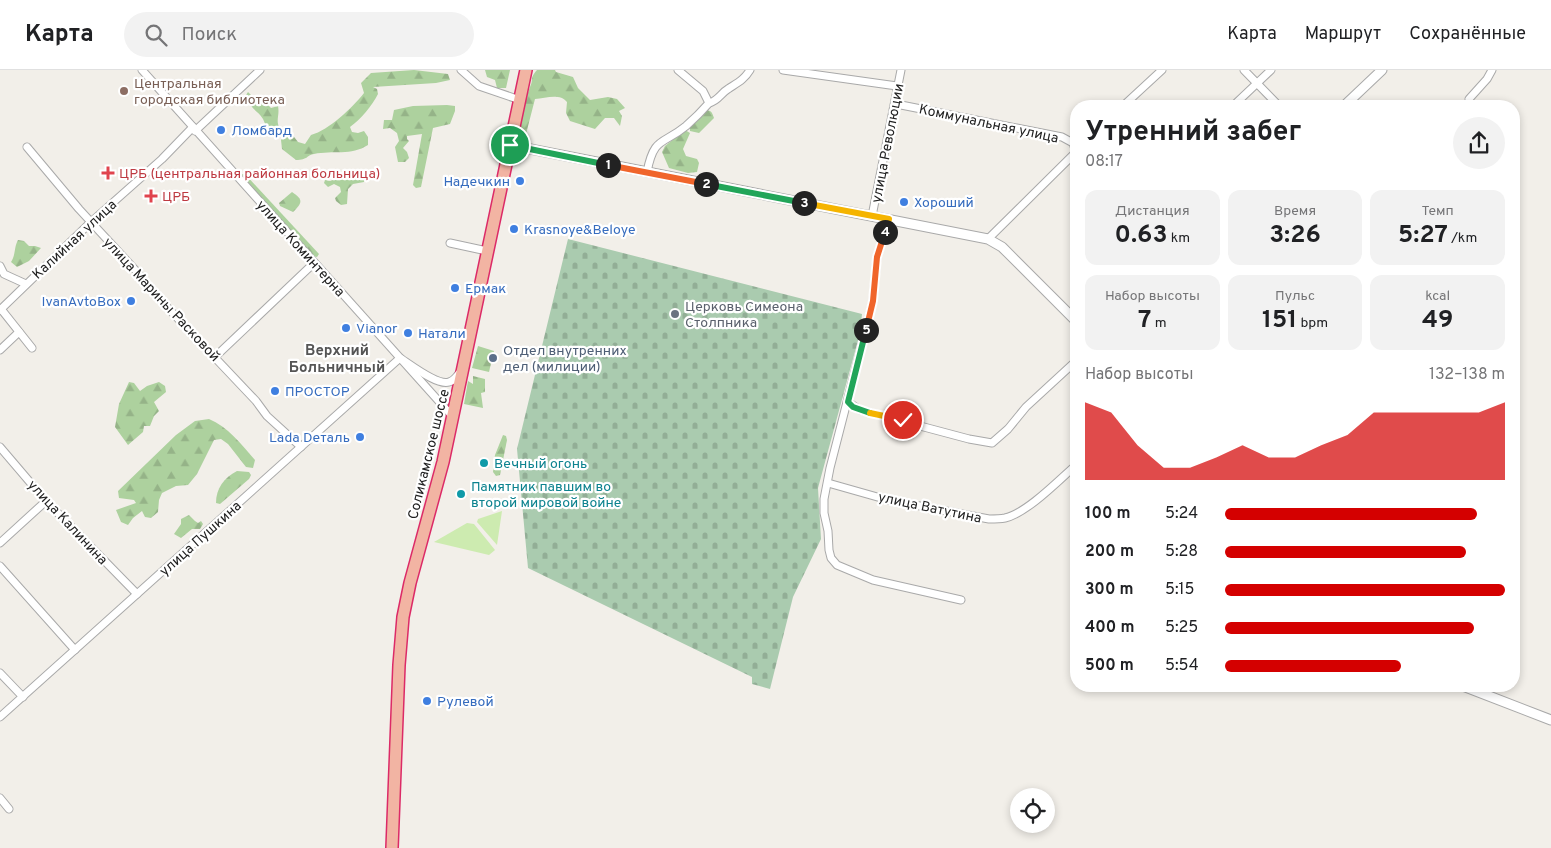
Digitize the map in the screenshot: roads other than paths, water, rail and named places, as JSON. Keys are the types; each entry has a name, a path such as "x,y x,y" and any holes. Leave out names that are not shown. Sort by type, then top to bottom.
{"highway":[{"name":"Соликамское шоссе","path":"392,848 399,665 403,618 410,583 443,462 526,70"}],"street":[{"name":"улица Коминтерна","path":"142,70 453,417"},
{"name":"Калийная улица","path":"1,309 91,222 260,70"},
{"path":"461,70 479,86 520,100"},
{"path":"678,70 702,91 709,103"},
{"path":"647,172 654,148 663,140 685,127 709,103 715,102 727,89 740,82 750,70"},
{"path":"783,70 897,86"},
{"name":"улица Революции","path":"872,216 896,104 897,86 901,70"},
{"path":"1130,100 1162,70"},
{"path":"1244,70 1273,100"},
{"path":"1240,100 1271,70"},
{"path":"1350,100 1382,70"},
{"path":"1469,99 1487,79 1491,71"},
{"name":"Коммунальная улица","path":"896,104 1062,137 1070,143"},
{"path":"510,145 988,239 1002,247 1070,315"},
{"name":"улица Марины Расковой","path":"27,147 91,222 139,274 149,288 215,356 267,416 301,447"},
{"path":"988,239 1070,158"},
{"path":"889,219 877,257 873,301 830,468 824,499 828,550 831,558 837,565 873,580 961,600"},
{"path":"450,243 487,252"},
{"path":"215,356 314,263"},
{"path":"0,266 4,274 26,284"},
{"path":"1,309 32,348"},
{"path":"0,350 19,332"},
{"name":"улица Коминтерна","path":"400,358 434,380 443,382 449,382 455,378 464,367"},
{"name":"улица Пушкина","path":"0,717 400,358"},
{"path":"848,402 860,410 969,439 992,443 1008,429 1026,407 1070,367"},
{"name":"улица Калинина","path":"0,447 46,502 137,594"},
{"name":"улица Ватутина","path":"828,483 895,501 989,519 1013,515 1040,496 1070,470"},
{"path":"0,543 46,502"},
{"path":"0,566 75,650"},
{"path":"0,673 23,697"},
{"path":"1479,692 1551,720"},
{"path":"0,798 9,809"}],"place":[{"name":"Центральная городская библиотека","path":"124,91"},
{"name":"Ломбард","path":"221,130"},
{"name":"ЦРБ (центральная районная больница)","path":"108,173"},
{"name":"Надечкин","path":"520,181"},
{"name":"ЦРБ","path":"151,196"},
{"name":"Хороший","path":"904,202"},
{"name":"Krasnoye&Beloye","path":"514,229"},
{"name":"Ермак","path":"455,288"},
{"name":"IvanAvtoBox","path":"131,301"},
{"name":"Церковь Симеона Столпника","path":"675,314"},
{"name":"Vianor","path":"346,328"},
{"name":"Натали","path":"408,333"},
{"name":"Отдел внутренних дел (милиции)","path":"493,358"},
{"name":"ПРОСТОР","path":"275,391"},
{"name":"Lada Dеталь","path":"360,437"},
{"name":"Вечный огонь","path":"484,463"},
{"name":"Памятник павшим во второй мировой войне","path":"461,494"},
{"name":"Рулевой","path":"427,701"}],"district":[{"name":"Верхний Больничный","path":"337,358"}]}
